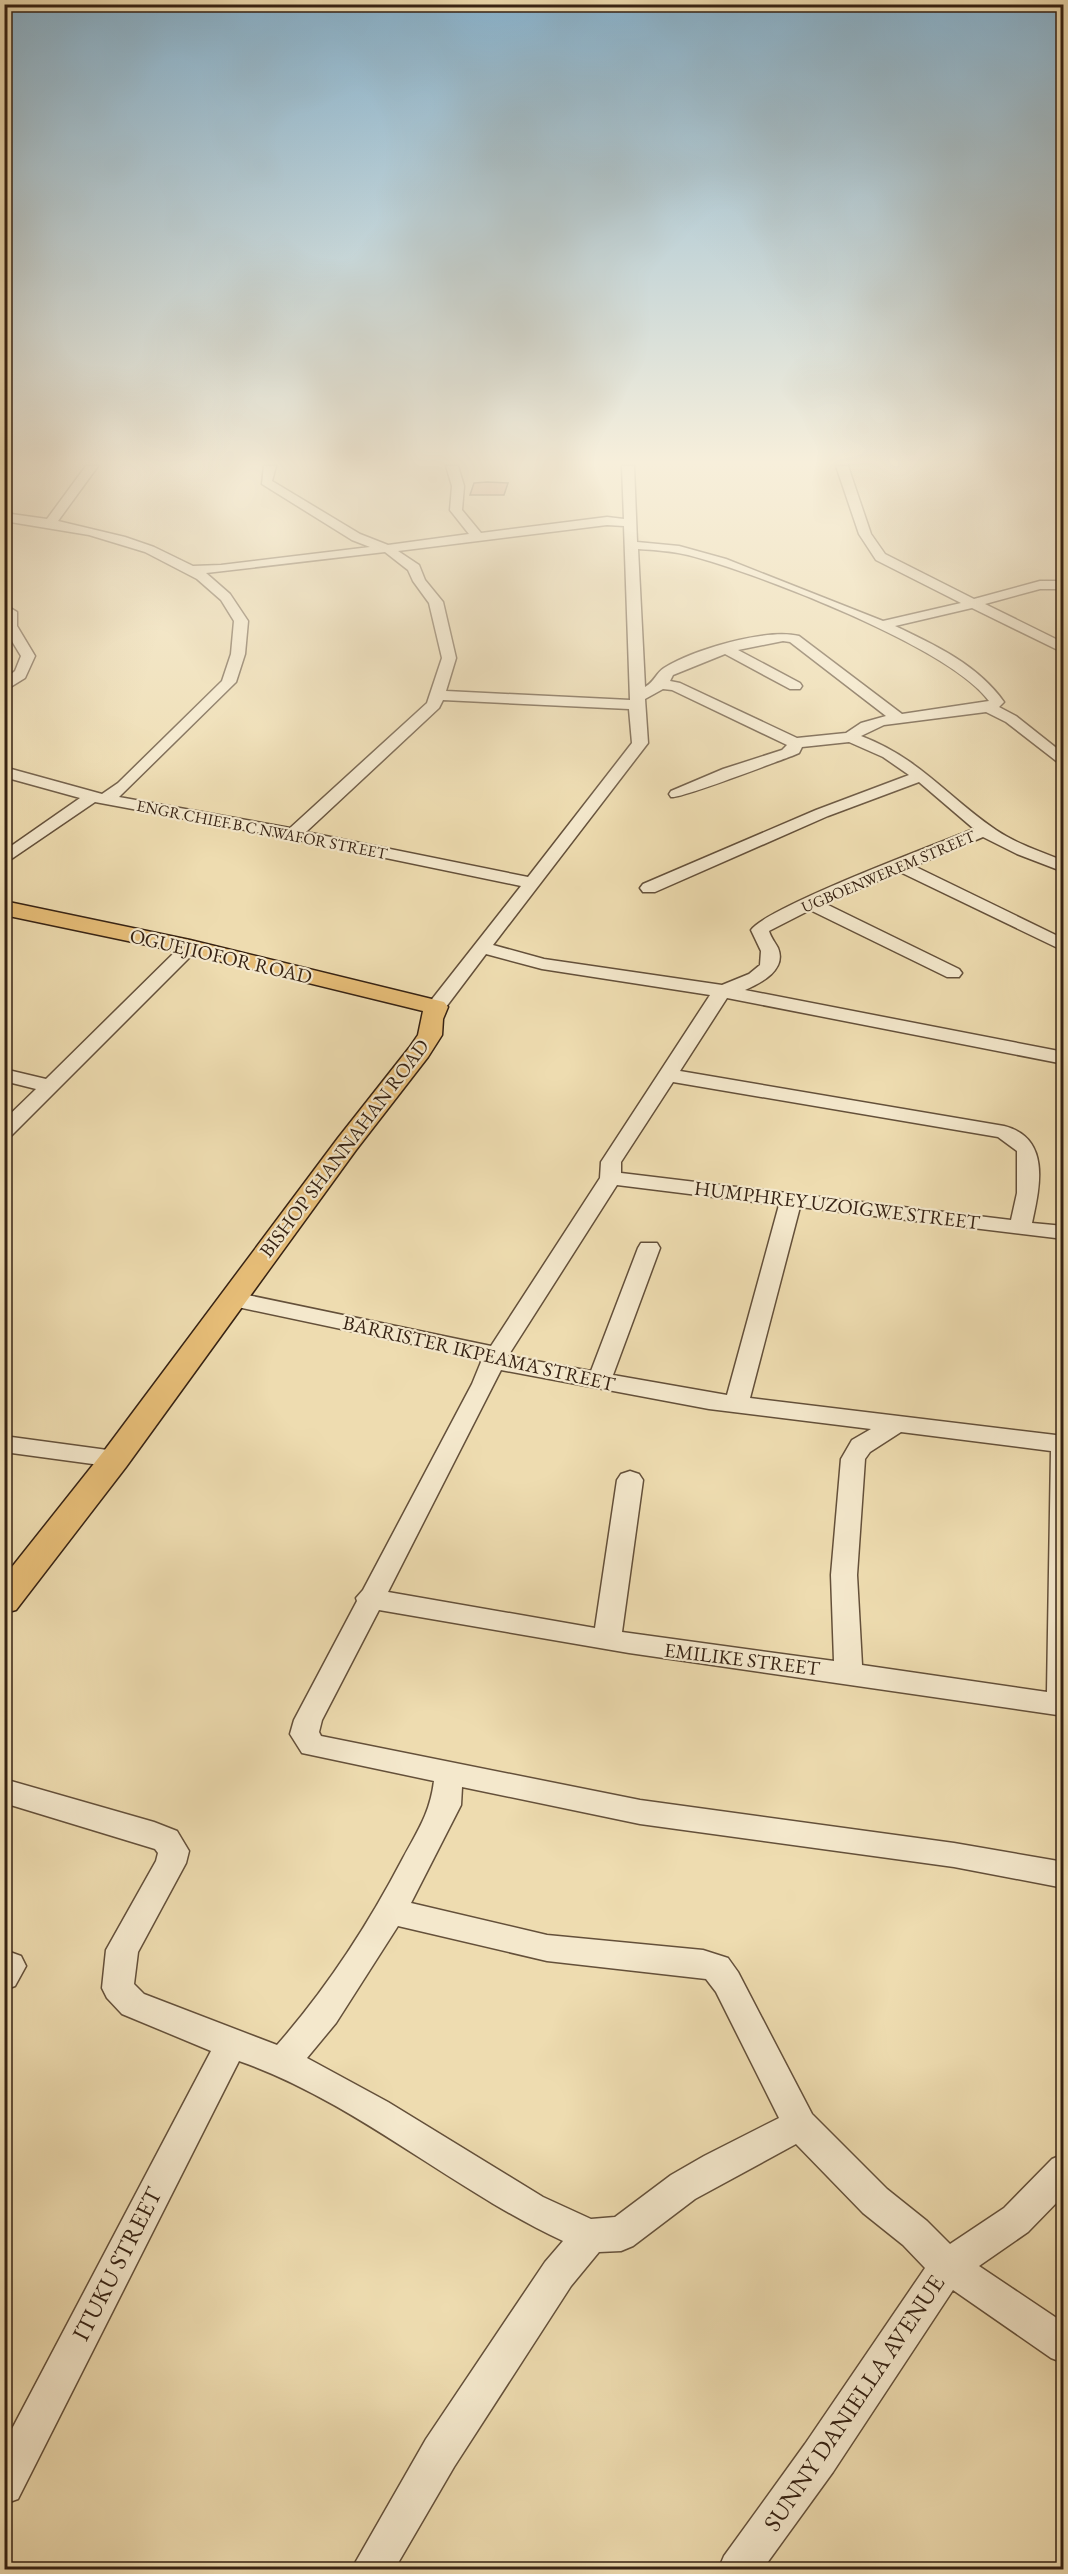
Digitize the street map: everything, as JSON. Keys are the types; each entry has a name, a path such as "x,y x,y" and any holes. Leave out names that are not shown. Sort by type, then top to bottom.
{"main road":[{"name":"OGUEJIOFOR ROAD","path":"4,908 190,947 436,1007"},
{"name":"BISHOP SHANNAHAN ROAD","path":"4,1601 115,1459 347,1144 418,1052 430,1035 431,1019 436,1007"}],"street":[{"path":"4,859 100,797 124,786 229,682 238,654 242,621 224,594 212,586"},
{"path":"294,834 434,705 449,658 436,603 422,586"},
{"name":"BISHOP SHANNAHAN ROAD","path":"436,1007 527,883 640,743 634,586"},
{"path":"637,661 687,690 795,743 850,737 866,726 898,718 988,707 995,704 997,699 993,690 977,675 938,651 882,624 788,586"},
{"path":"937,586 1064,649"},
{"path":"882,624 971,605 1036,586"},
{"path":"4,687 16,680 25,669 28,656 10,626 6,611"},
{"path":"438,695 637,701 664,678 728,650 773,635 794,639 898,718"},
{"path":"728,650 795,686"},
{"path":"988,707 1011,718 1064,762"},
{"name":"UGBOENWEREM STREET","path":"722,992 742,986 766,968 771,958 770,951 760,930 810,903 985,830 922,776 867,742 850,737"},
{"path":"677,794 729,772 794,750 795,743"},
{"name":"ENGR CHIEF B C NWAFOR STREET","path":"4,772 100,797 294,834 527,883"},
{"path":"649,888 822,813 922,776"},
{"path":"985,830 1064,867"},
{"path":"900,865 1064,946"},
{"path":"810,903 953,973"},
{"path":"4,1132 190,947"},
{"path":"482,947 542,964 722,992 1064,1058"},
{"path":"722,992 610,1162 611,1178 493,1361 484,1384 369,1598 308,1719 304,1734 312,1745 640,1812 954,1855 1064,1875"},
{"path":"4,1075 49,1086"},
{"path":"668,1075 1004,1132 1017,1139 1027,1150 1028,1193 1021,1225"},
{"name":"HUMPHREY UZOIGWE STREET","path":"611,1178 903,1214 1021,1225 1064,1233"},
{"path":"736,1404 791,1199"},
{"path":"599,1381 649,1248"},
{"name":"BARRISTER IKPEAMA STREET","path":"233,1299 478,1350 486,1353 493,1361 599,1381 832,1418 897,1424"},
{"path":"848,1672 1062,1705 1063,1444 897,1424"},
{"name":"EMILIKE STREET","path":"369,1598 490,1622 697,1654 848,1672 844,1575 853,1459 861,1446 897,1424"},
{"path":"4,1444 115,1459"},
{"path":"607,1639 630,1480"},
{"path":"283,2062 326,2013 392,1911 446,1805 449,1772"},
{"path":"4,1791 32,1802 144,1831 166,1840 174,1851 171,1863 122,1950 118,1988 133,2004 231,2044 283,2062 376,2113 531,2209 590,2236 621,2234 683,2187 716,2167 800,2125"},
{"path":"392,1911 547,1948 684,1961 717,1968 727,1982 800,2125 850,2178 915,2233 948,2266 1064,2345"},
{"name":"ITUKU STREET","path":"4,2485 231,2044"},
{"path":"948,2266 1016,2220 1064,2170"},
{"path":"371,2570 440,2453 558,2274 590,2236"},
{"name":"SUNNY DANIELLA AVENUE","path":"738,2570 819,2458 948,2266"}]}
